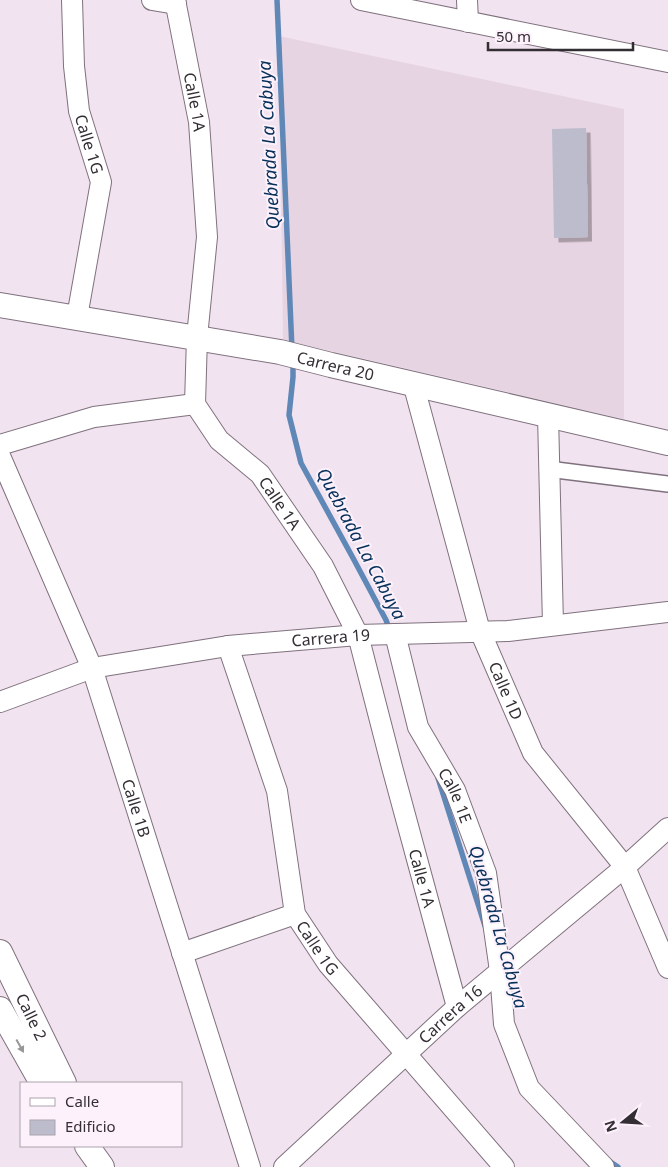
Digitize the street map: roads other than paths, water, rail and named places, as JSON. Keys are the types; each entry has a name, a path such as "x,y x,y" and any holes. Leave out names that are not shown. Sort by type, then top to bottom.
{"street":[{"name":"Calle 1G","path":"72,0 74,66 79,111 101,182 77,317"},
{"path":"152,0 175,2"},
{"path":"360,0 668,62"},
{"path":"467,0 468,22"},
{"name":"Calle 1A","path":"175,2 199,122 207,237 197,337 194,404 220,440 260,474 323,566 384,635 390,758 457,1006"},
{"name":"Carrera 20","path":"0,305 280,352 668,442"},
{"name":"Calle 1D","path":"413,383 480,631 533,753 625,867 668,968"},
{"path":"0,445 94,417 194,404"},
{"path":"548,415 553,625"},
{"name":"Calle 1B","path":"0,456 92,668 250,1167"},
{"path":"548,468 668,484"},
{"name":"Carrera 19","path":"0,702 92,668 228,646 384,635 508,631 668,612"},
{"name":"Calle 1E","path":"384,635 418,727 455,790 486,873 504,1024 529,1088 604,1167"},
{"name":"Calle 1G","path":"228,646 276,791 295,914 328,964 504,1167"},
{"name":"Carrera 16","path":"284,1167 457,1006 625,867 668,828"},
{"path":"182,953 295,914"},
{"name":"Calle 2","path":"0,952 64,1082"},
{"name":"Calle 2","path":"0,1009 41,1082"},
{"path":"88,1147 102,1167"},
{"path":"92,1147 102,1167"}],"waterway":[{"name":"Quebrada La Cabuya","path":"277,0 292,350"},
{"name":"Quebrada La Cabuya","path":"293,362 289,415 301,463 386,620 390,631"},
{"name":"Quebrada La Cabuya","path":"438,778 485,926"},
{"name":"Quebrada La Cabuya","path":"609,1161 618,1167"}]}
